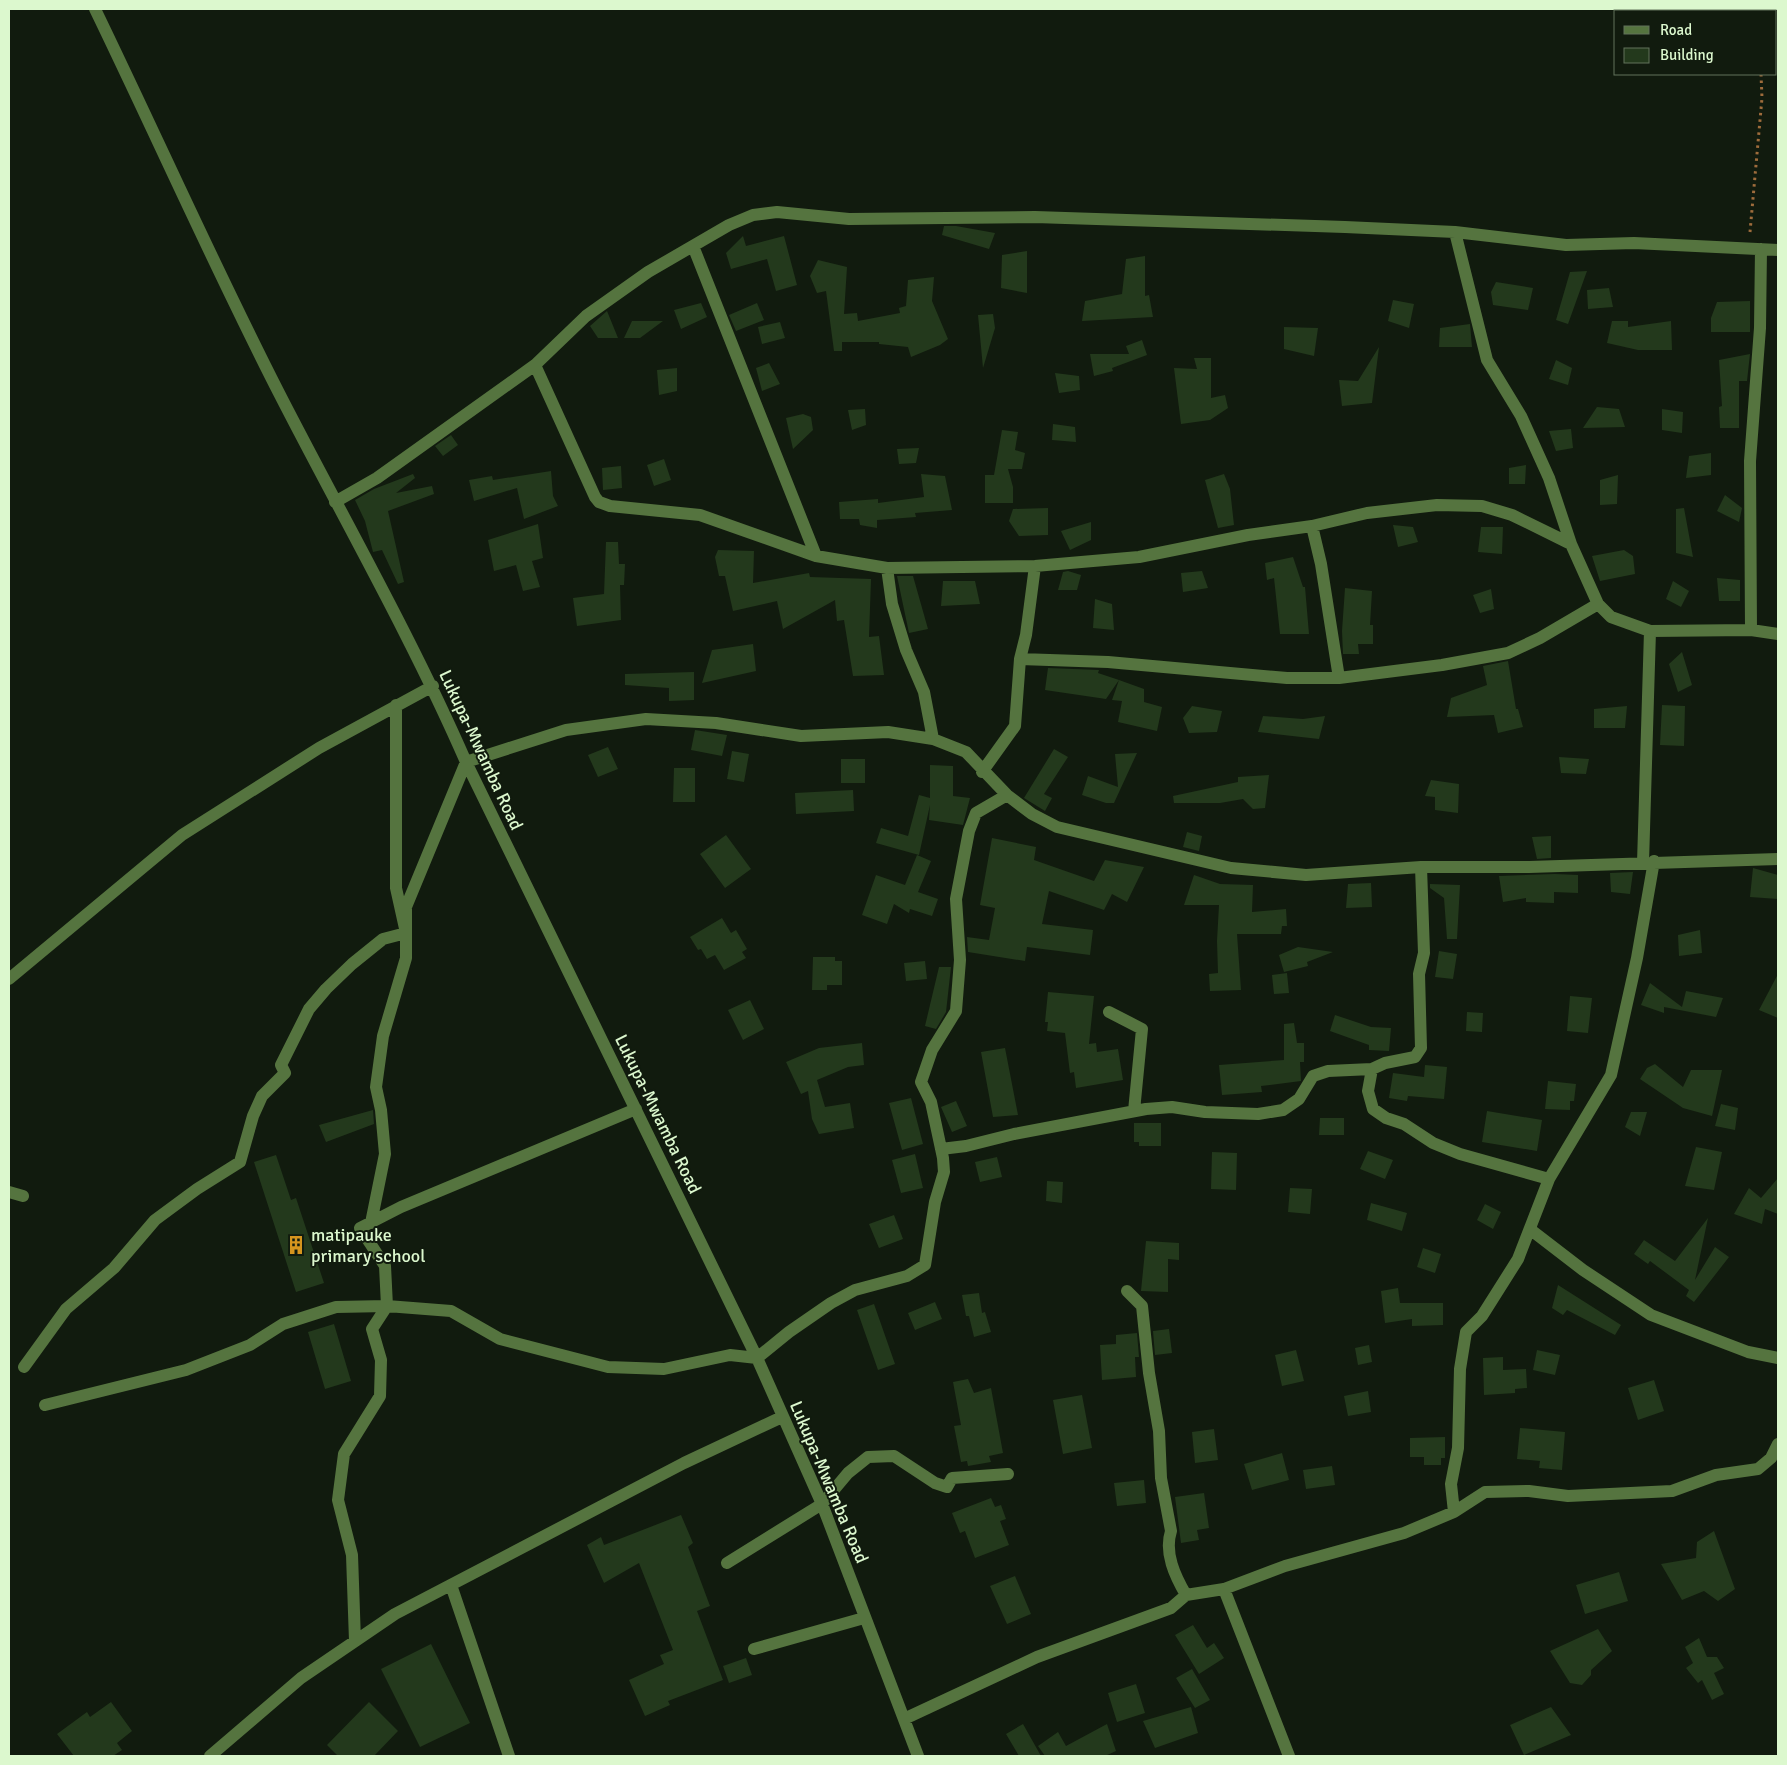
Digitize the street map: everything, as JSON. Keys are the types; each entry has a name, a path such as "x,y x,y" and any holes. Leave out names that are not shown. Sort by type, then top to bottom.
{"street":[{"name":"Lukupa-Mwamba Road","path":"95,9 201,234 335,502 433,686 466,762 757,1358 822,1504 904,1719 913,1755"},
{"path":"335,502 377,478 535,365 586,316 648,272 729,225 754,215 776,212 849,219 1035,217 1456,232 1566,245 1634,243 1778,250"},
{"path":"1456,232 1487,360 1525,425 1549,478 1571,544 1598,604 1611,617 1650,631 1751,630 1778,634"},
{"path":"692,246 816,556"},
{"path":"1751,630 1750,462 1760,328 1755,248"},
{"path":"535,365 595,497 599,502 610,506 700,515 816,556 887,568 1035,566 1139,557 1248,535 1312,526 1367,513 1428,506 1482,506 1512,515 1571,544"},
{"path":"1312,526 1321,564 1339,678"},
{"path":"982,772 1015,726 1020,659 1026,635 1035,566"},
{"path":"887,568 892,604 906,650 924,692 933,739"},
{"path":"1020,659 1108,662 1287,678 1339,678 1442,665 1508,653 1540,638 1598,604"},
{"path":"1454,1512 1450,1484 1458,1448 1460,1369 1466,1332 1482,1316 1518,1258 1531,1230 1549,1179 1611,1075 1637,958 1649,862 1650,631"},
{"path":"9,979 182,834 319,748 433,686"},
{"path":"396,705 396,888 406,933"},
{"path":"371,1223 386,1154 381,1110 376,1087 383,1036 406,958 406,907 466,762 566,730 646,719 716,724 801,736 888,732 933,739 966,752 982,772 1007,795 1032,814 1057,827 1232,868 1306,875 1420,867 1529,867 1778,858"},
{"path":"45,1405 186,1370 250,1345 283,1324 336,1307 387,1306 451,1311 500,1339 608,1367 664,1369 730,1355 757,1358 789,1332 855,1290 907,1276 925,1265 935,1202 944,1172 931,1102 921,1082 932,1050 956,1012 960,960 956,899 969,831 976,813 1007,795"},
{"path":"941,1149 966,1146 1014,1134 1134,1111 1172,1107 1205,1112 1258,1114 1283,1110 1299,1099 1313,1076 1328,1071 1372,1069 1385,1063 1415,1057 1420,1048 1419,974 1424,953 1420,867"},
{"path":"24,1367 66,1309 114,1268 155,1220 197,1189 240,1162 253,1116 262,1096 285,1073 281,1065 309,1009 352,964 383,939 406,933"},
{"path":"1109,1012 1142,1029 1134,1111"},
{"path":"1372,1069 1368,1091 1374,1109 1386,1118 1404,1124 1433,1143 1460,1154 1549,1179"},
{"path":"356,1641 352,1554 338,1500 344,1454 380,1396 380,1360 372,1329 387,1306 385,1266 360,1228 401,1207 636,1109"},
{"path":"9,1192 23,1196"},
{"path":"1531,1230 1583,1270 1651,1315 1748,1352 1778,1358"},
{"path":"1127,1292 1142,1306 1149,1373 1159,1431 1161,1478 1170,1531 1168,1538 1170,1562 1186,1595"},
{"path":"210,1756 301,1678 395,1614 684,1463 782,1417"},
{"path":"904,1719 1037,1657 1170,1608 1186,1595 1224,1589 1285,1566 1404,1533 1454,1512 1486,1492 1529,1491 1568,1496 1672,1491 1716,1475 1758,1469 1771,1458 1778,1444"},
{"path":"727,1563 822,1504 848,1473 868,1457 894,1456 935,1483 947,1487 952,1478 1008,1474"},
{"path":"451,1585 509,1756"},
{"path":"1224,1589 1289,1756"},
{"path":"754,1649 864,1618"}],"path":[{"path":"1755,248 1761,75"}],"building":[{"path":"944,226 956,226 995,233 989,249 942,235"},
{"path":"743,236 746,246 784,236 797,285 776,291 767,259 731,269 726,253"},
{"path":"1027,251 1027,293 1001,288 1002,255"},
{"path":"1145,256 1145,296 1149,295 1153,317 1082,321 1085,301 1122,294 1126,259"},
{"path":"818,260 847,267 844,314 857,313 858,321 900,313 899,308 906,306 908,280 934,277 932,301 948,339 940,345 911,357 908,347 879,344 879,342 842,342 842,351 834,351 826,291 817,293 810,276"},
{"path":"1587,271 1568,324 1556,320 1570,272"},
{"path":"1496,282 1533,288 1528,310 1493,305 1491,292"},
{"path":"1609,288 1613,307 1588,309 1587,290"},
{"path":"1393,300 1414,304 1409,328 1388,321"},
{"path":"1750,301 1750,332 1711,332 1711,318 1717,302"},
{"path":"701,303 707,317 681,329 674,310"},
{"path":"757,303 764,320 736,331 729,315"},
{"path":"607,311 618,338 598,338 590,326"},
{"path":"993,314 995,328 983,368 978,315"},
{"path":"632,321 663,321 640,338 624,338"},
{"path":"1612,321 1628,321 1628,327 1671,321 1672,350 1638,350 1607,343"},
{"path":"780,322 785,338 762,344 758,327"},
{"path":"1470,324 1472,347 1439,347 1440,328"},
{"path":"1284,327 1318,328 1314,356 1284,349"},
{"path":"1142,340 1147,355 1112,368 1113,371 1094,376 1090,354 1129,354 1126,346"},
{"path":"1379,347 1372,403 1342,406 1339,380 1358,381"},
{"path":"1750,354 1747,381 1739,381 1739,428 1720,428 1719,407 1722,406 1719,360"},
{"path":"1194,358 1211,358 1211,398 1225,395 1228,408 1210,420 1181,424 1174,368 1197,369"},
{"path":"1556,360 1572,368 1568,385 1549,379"},
{"path":"769,363 780,384 762,391 756,368"},
{"path":"677,368 677,391 659,395 657,370"},
{"path":"1055,373 1079,376 1080,390 1059,393"},
{"path":"1597,407 1619,409 1625,427 1583,428"},
{"path":"865,409 866,425 852,430 848,410"},
{"path":"1662,409 1683,412 1682,433 1662,430"},
{"path":"803,414 811,417 813,430 793,449 786,418"},
{"path":"1053,424 1075,427 1076,442 1052,440"},
{"path":"1571,429 1573,448 1556,451 1549,431"},
{"path":"1002,430 1018,432 1015,450 1025,453 1022,469 1008,469 1013,487 1013,503 985,503 985,475 994,475"},
{"path":"451,435 458,445 443,456 435,446"},
{"path":"919,448 916,463 899,464 897,449"},
{"path":"1711,453 1711,475 1686,478 1689,456"},
{"path":"664,459 671,480 654,486 647,465"},
{"path":"1526,465 1525,484 1509,484 1509,468"},
{"path":"621,466 622,488 603,490 602,468"},
{"path":"551,471 553,496 558,506 524,519 517,488 474,501 469,480 492,476 493,480"},
{"path":"413,474 415,478 396,493 432,486 434,494 388,511 404,582 398,584 382,550 373,552 365,521 355,500 374,489"},
{"path":"921,474 945,476 952,510 915,513 916,517 877,520 877,528 860,525 859,519 840,519 839,502 878,499 878,503 924,497"},
{"path":"1224,474 1230,489 1234,525 1218,528 1205,480"},
{"path":"1618,475 1617,504 1600,505 1600,480"},
{"path":"1725,495 1742,508 1739,522 1717,511"},
{"path":"1048,508 1048,535 1019,536 1009,521 1013,509"},
{"path":"1684,508 1693,557 1676,553 1676,509"},
{"path":"1091,522 1091,540 1070,550 1061,531"},
{"path":"538,524 543,558 532,561 540,587 523,591 516,565 494,571 488,540"},
{"path":"1393,525 1413,527 1418,542 1398,547"},
{"path":"1481,527 1503,527 1502,554 1478,552"},
{"path":"606,542 618,542 619,564 625,564 624,585 620,585 621,620 577,626 573,598 604,594"},
{"path":"718,550 754,551 753,583 809,573 810,577 871,579 869,637 879,636 884,675 853,676 844,620 837,621 835,600 783,629 777,601 733,611 725,576 719,576 715,557"},
{"path":"1624,550 1633,556 1635,574 1600,581 1592,556"},
{"path":"1293,557 1303,587 1305,587 1309,634 1280,634 1274,578 1267,580 1265,563"},
{"path":"1068,571 1081,575 1077,590 1058,590 1063,572"},
{"path":"1202,571 1208,588 1183,592 1181,573"},
{"path":"897,576 913,576 928,629 909,633"},
{"path":"1717,578 1740,580 1740,601 1719,601"},
{"path":"943,581 975,581 980,604 941,606"},
{"path":"1673,581 1689,591 1681,607 1666,599"},
{"path":"1345,588 1372,591 1370,625 1373,625 1373,644 1358,644 1359,654 1343,654 1342,631"},
{"path":"1491,589 1494,609 1480,613 1473,595"},
{"path":"1095,599 1112,604 1114,630 1093,628"},
{"path":"753,644 756,671 702,683 712,650"},
{"path":"1682,652 1692,685 1678,692 1669,664"},
{"path":"1508,661 1516,709 1518,709 1523,727 1498,733 1494,715 1447,717 1451,698 1487,685 1483,666"},
{"path":"1048,668 1099,670 1098,673 1119,680 1106,699 1045,690"},
{"path":"694,672 694,700 669,701 669,688 625,685 625,674"},
{"path":"1119,680 1144,689 1144,702 1162,707 1157,731 1118,722 1122,701 1112,700"},
{"path":"1662,705 1685,706 1684,746 1660,745"},
{"path":"1192,706 1222,711 1217,732 1189,733 1183,718"},
{"path":"1627,706 1625,728 1594,728 1594,709"},
{"path":"1263,716 1303,719 1325,716 1319,739 1258,732"},
{"path":"695,730 727,735 722,756 691,750"},
{"path":"608,747 618,769 598,777 588,755"},
{"path":"1054,749 1068,757 1044,794 1052,798 1045,811 1024,798"},
{"path":"732,751 749,754 744,782 727,779"},
{"path":"1137,753 1114,803 1106,803 1082,795 1088,776 1118,787 1115,754"},
{"path":"1559,757 1589,759 1586,774 1561,773"},
{"path":"841,759 865,759 865,783 841,783"},
{"path":"930,765 953,766 953,796 970,798 963,825 929,820 930,805 919,855 876,843 881,828 908,836 919,795 930,798"},
{"path":"674,768 695,768 695,802 673,802"},
{"path":"1269,775 1265,808 1253,809 1243,799 1220,803 1174,803 1173,796 1238,782 1238,777"},
{"path":"1431,780 1459,784 1458,813 1435,810 1435,797 1425,796"},
{"path":"853,790 854,811 796,814 795,793"},
{"path":"1187,832 1202,836 1199,851 1183,847"},
{"path":"726,835 751,869 725,888 700,854"},
{"path":"1551,836 1551,858 1537,859 1532,837"},
{"path":"992,838 1036,847 1034,860 1094,881 1105,860 1144,867 1127,902 1112,894 1104,910 1049,891 1042,924 1093,930 1090,955 1027,947 1025,961 968,952 967,937 989,940 995,908 980,905"},
{"path":"917,855 931,861 918,892 938,899 932,916 910,909 909,913 894,904 887,924 862,915 876,875 905,885"},
{"path":"1753,868 1778,875 1778,899 1750,897"},
{"path":"1633,872 1630,894 1611,892 1610,873"},
{"path":"1194,875 1220,884 1253,885 1252,912 1286,909 1287,926 1282,926 1281,934 1237,934 1241,990 1210,991 1209,974 1218,973 1219,905 1184,905"},
{"path":"1578,875 1578,893 1554,892 1554,903 1526,902 1526,898 1503,902 1499,876"},
{"path":"1371,883 1372,907 1346,908 1348,884"},
{"path":"1430,884 1460,885 1457,939 1447,939 1444,898 1430,888"},
{"path":"722,918 731,933 736,930 747,949 742,952 746,958 724,970 715,955 707,959 701,949 698,950 690,937"},
{"path":"1700,930 1702,953 1679,956 1678,935"},
{"path":"1298,947 1333,952 1307,962 1308,966 1284,972 1279,955"},
{"path":"1439,951 1457,954 1453,979 1435,977"},
{"path":"813,957 835,957 835,961 842,961 842,985 827,985 827,990 812,990"},
{"path":"925,961 927,979 906,981 904,963"},
{"path":"939,967 951,967 946,1012 936,1029 925,1026"},
{"path":"1287,973 1289,993 1274,994 1272,975"},
{"path":"1778,974 1778,1018 1759,1010"},
{"path":"1650,983 1682,1007 1686,991 1723,998 1716,1017 1664,1007 1664,1013 1641,1005"},
{"path":"1048,992 1094,996 1089,1044 1096,1043 1097,1052 1118,1049 1123,1080 1076,1088 1074,1072 1070,1073 1065,1033 1047,1031 1048,1022 1045,1022"},
{"path":"1570,996 1592,998 1588,1033 1567,1031"},
{"path":"750,1000 764,1029 743,1040 728,1010"},
{"path":"1467,1012 1483,1013 1482,1032 1466,1031"},
{"path":"1335,1015 1371,1027 1391,1028 1389,1051 1369,1050 1369,1045 1330,1031"},
{"path":"1294,1023 1297,1043 1304,1043 1304,1062 1300,1062 1301,1081 1261,1086 1262,1092 1222,1095 1219,1065 1284,1060 1284,1024"},
{"path":"862,1043 864,1065 848,1067 817,1080 825,1107 850,1103 854,1128 819,1134 812,1119 808,1091 801,1094 786,1062 819,1048"},
{"path":"1005,1048 1018,1115 993,1117 981,1052"},
{"path":"1655,1064 1683,1087 1691,1070 1722,1070 1712,1116 1683,1108 1640,1079 1647,1068"},
{"path":"1425,1065 1447,1067 1444,1099 1408,1096 1407,1101 1389,1098 1393,1073 1424,1077"},
{"path":"1548,1081 1576,1084 1574,1101 1570,1101 1570,1110 1545,1109"},
{"path":"911,1098 923,1144 902,1150 889,1103"},
{"path":"956,1101 967,1126 952,1132 941,1107"},
{"path":"1721,1104 1738,1108 1735,1130 1715,1126"},
{"path":"373,1110 374,1124 326,1142 319,1125"},
{"path":"1487,1111 1542,1120 1537,1151 1482,1142"},
{"path":"1631,1112 1647,1112 1640,1136 1625,1127"},
{"path":"1320,1118 1344,1118 1344,1135 1319,1135"},
{"path":"1134,1123 1161,1123 1161,1146 1139,1146 1139,1142 1134,1142"},
{"path":"1696,1147 1722,1152 1714,1190 1685,1186"},
{"path":"1368,1151 1393,1160 1385,1179 1360,1169"},
{"path":"1212,1152 1237,1153 1236,1190 1211,1189"},
{"path":"915,1154 923,1188 901,1193 892,1160"},
{"name":"matipauke primary school","path":"276,1155 291,1200 296,1198 324,1283 296,1292 254,1162"},
{"path":"997,1157 1002,1177 980,1182 975,1162"},
{"path":"1778,1178 1778,1214 1765,1209 1762,1224 1734,1214 1749,1188 1761,1198"},
{"path":"1047,1181 1063,1182 1062,1203 1046,1201"},
{"path":"1290,1188 1312,1189 1310,1214 1288,1212"},
{"path":"1371,1203 1407,1213 1402,1231 1367,1220"},
{"path":"1485,1204 1501,1212 1493,1229 1477,1220"},
{"path":"894,1215 903,1239 879,1248 869,1224"},
{"path":"1708,1218 1695,1280 1715,1247 1729,1257 1694,1302 1686,1296 1689,1290 1650,1261 1648,1264 1634,1254 1644,1240 1675,1261"},
{"path":"1146,1241 1179,1243 1179,1260 1168,1259 1168,1292 1141,1291"},
{"path":"1423,1248 1441,1254 1435,1273 1417,1267"},
{"path":"1558,1285 1621,1325 1615,1335 1567,1310 1563,1315 1552,1308"},
{"path":"1398,1288 1400,1303 1443,1303 1443,1325 1412,1326 1412,1319 1385,1323 1381,1291"},
{"path":"979,1293 982,1313 985,1312 991,1332 974,1337 969,1316 966,1316 962,1295"},
{"path":"935,1302 942,1319 915,1330 908,1313"},
{"path":"874,1304 895,1364 878,1370 857,1310"},
{"path":"334,1324 351,1381 325,1389 308,1332"},
{"path":"1169,1329 1172,1353 1155,1355 1153,1331"},
{"path":"1137,1333 1139,1357 1135,1357 1136,1377 1102,1380 1100,1345 1116,1344 1116,1335"},
{"path":"1369,1345 1372,1362 1358,1365 1355,1348"},
{"path":"1296,1350 1304,1381 1282,1386 1275,1355"},
{"path":"1537,1350 1560,1355 1555,1375 1533,1370"},
{"path":"1503,1357 1503,1370 1526,1369 1527,1388 1515,1389 1515,1393 1484,1395 1483,1358"},
{"path":"968,1379 974,1393 991,1388 1003,1453 989,1456 991,1462 968,1466 967,1461 961,1462 954,1426 961,1425 953,1382"},
{"path":"1654,1380 1664,1411 1638,1420 1628,1388"},
{"path":"1368,1391 1371,1412 1348,1416 1344,1396"},
{"path":"1082,1395 1092,1448 1063,1454 1053,1400"},
{"path":"1520,1428 1565,1432 1562,1470 1539,1468 1540,1461 1517,1459"},
{"path":"1214,1429 1218,1460 1195,1463 1192,1432"},
{"path":"1445,1437 1445,1458 1441,1458 1441,1465 1424,1465 1424,1457 1410,1457 1410,1438"},
{"path":"1282,1453 1289,1480 1252,1490 1244,1464"},
{"path":"1332,1466 1335,1485 1306,1489 1303,1470"},
{"path":"1144,1480 1146,1503 1117,1506 1114,1483"},
{"path":"1204,1493 1209,1528 1197,1530 1199,1540 1181,1543 1175,1497"},
{"path":"991,1498 995,1507 1001,1505 1006,1519 1000,1521 1009,1545 975,1558 965,1531 960,1533 952,1513"},
{"path":"681,1515 693,1543 688,1547 710,1606 697,1611 723,1680 668,1701 670,1705 645,1716 629,1680 664,1664 660,1655 673,1650 639,1563 604,1583 587,1545 601,1537 604,1545"},
{"path":"1714,1531 1735,1589 1718,1601 1704,1591 1682,1600 1661,1564 1696,1558 1697,1542"},
{"path":"1619,1572 1628,1601 1585,1614 1576,1585"},
{"path":"1015,1576 1031,1614 1007,1624 990,1586"},
{"path":"1193,1625 1207,1648 1214,1643 1224,1658 1199,1674 1175,1635"},
{"path":"1598,1629 1612,1651 1591,1670 1591,1675 1582,1685 1570,1683 1550,1651"},
{"path":"1699,1638 1707,1657 1717,1657 1724,1668 1714,1673 1724,1694 1712,1700 1702,1680 1698,1683 1686,1668 1693,1663 1685,1647"},
{"path":"431,1644 470,1723 420,1747 381,1669"},
{"path":"746,1658 752,1675 729,1683 723,1666"},
{"path":"1192,1669 1210,1700 1195,1708 1176,1678"},
{"path":"1136,1684 1145,1713 1117,1722 1108,1693"},
{"path":"111,1702 132,1731 117,1743 122,1750 113,1756 74,1756 57,1734 87,1712 90,1717"},
{"path":"369,1702 398,1731 374,1756 338,1756 327,1745"},
{"path":"1191,1707 1198,1733 1155,1748 1143,1721"},
{"path":"1551,1707 1571,1735 1524,1755 1510,1725"},
{"path":"1023,1724 1041,1756 1019,1756 1006,1734"},
{"path":"1107,1724 1116,1751 1105,1756 1045,1756 1038,1746 1058,1732 1066,1746"}],"place":[{"name":"matipauke primary school","path":"296,1245"}]}
